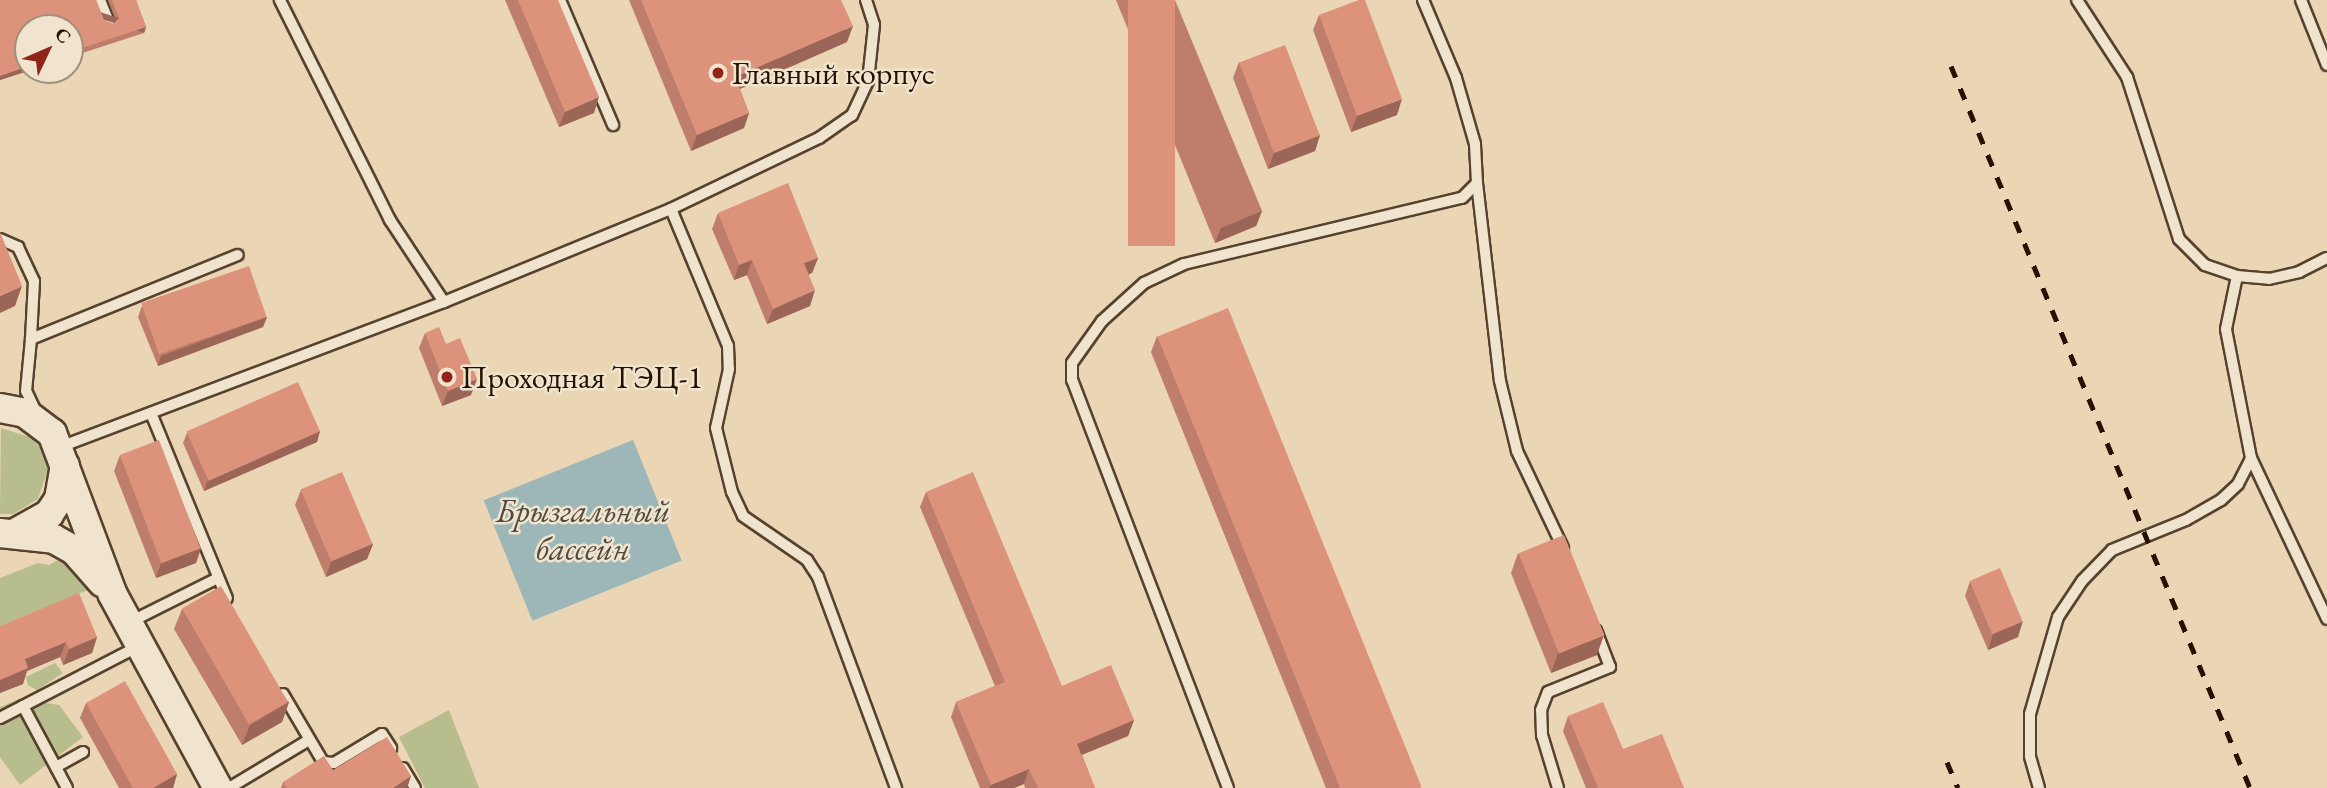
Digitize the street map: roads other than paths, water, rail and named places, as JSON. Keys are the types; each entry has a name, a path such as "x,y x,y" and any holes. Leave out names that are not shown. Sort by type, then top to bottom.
{"street":[{"path":"2,409 40,421 62,455 113,595 218,788"},
{"path":"9,533 34,526 54,507 65,481 62,455"},
{"path":"9,533 54,538 74,550 113,595"}],"lane":[{"path":"100,0 109,22"},
{"path":"280,0 390,220 444,302"},
{"path":"560,0 613,125"},
{"path":"62,455 151,413 444,302 671,209 819,138 852,115 867,81 874,25 866,0"},
{"path":"1423,0 1456,78 1475,144 1477,183 1506,405 1531,488 1570,566"},
{"path":"2077,0 2127,77 2179,239 2204,265 2237,276 2269,279 2299,272 2327,258"},
{"path":"2301,0 2327,65"},
{"path":"1228,788 1072,380 1072,363 1102,321 1144,283 1184,264 1462,198 1477,183"},
{"path":"671,209 728,346 729,369 716,428 732,492 743,516 807,559 818,577 896,788"},
{"path":"0,239 18,247 34,281 32,339 26,391 40,421"},
{"path":"32,339 238,255"},
{"path":"2237,276 2225,329 2250,458 2327,619"},
{"path":"151,413 216,579 236,613"},
{"path":"2039,788 2030,756 2030,714 2058,617 2082,580 2112,550 2186,520 2221,500 2238,484 2250,458"},
{"path":"0,718 23,706 216,579"},
{"path":"1559,788 1542,735 1541,710 1548,692 1610,667 1590,617"},
{"path":"276,683 323,762 334,763 382,734 415,788"},
{"path":"23,706 67,788"},
{"path":"229,788 309,740"},
{"path":"55,767 83,752"}],"water":[{"name":"Брызгальный бассейн","path":"633,440 682,561 532,621 484,500"}],"railway":[{"path":"1951,66 2250,788"},
{"path":"1947,762 1958,788"}],"place":[{"name":"Главный корпус","path":"718,73"},
{"name":"Проходная ТЭЦ-1","path":"447,377"}]}
